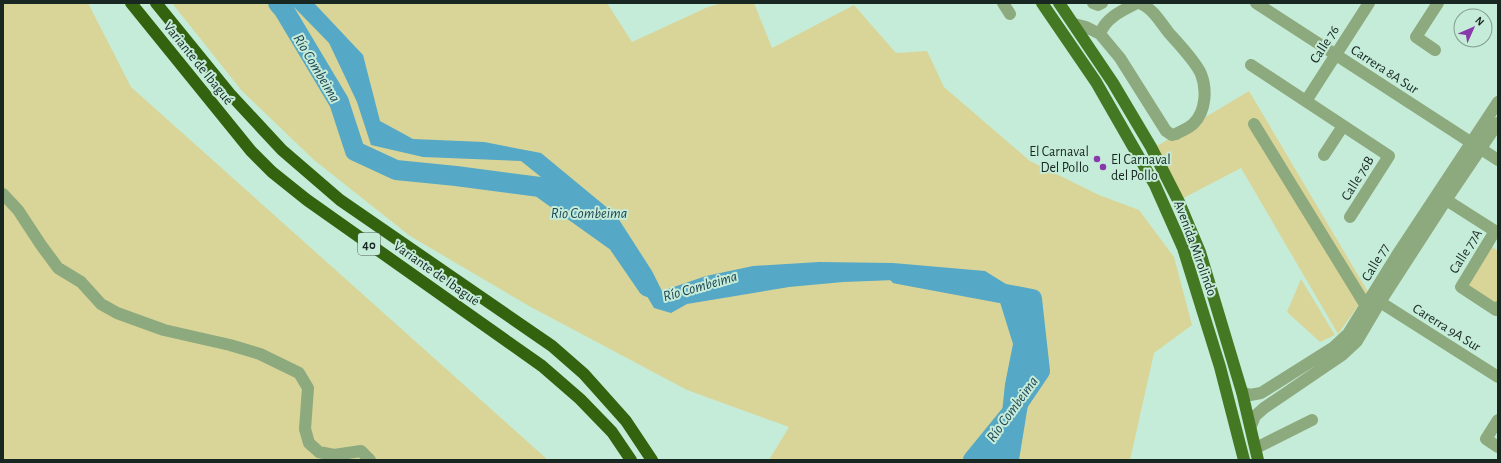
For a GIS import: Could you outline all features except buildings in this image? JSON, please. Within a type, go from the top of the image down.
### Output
[{"type":"highway","name":"Variante de Ibagué","points":[[131,3],[242,140],[272,172],[307,200],[542,366],[580,399],[612,432],[631,460]]},
{"type":"highway","name":"Variante de Ibagué","points":[[156,3],[230,94],[282,150],[340,200],[552,346],[584,374],[626,421],[652,460]]},
{"type":"main road","name":"Avenida Mirolindo","points":[[1042,3],[1096,82],[1155,185],[1182,248],[1220,366],[1244,460]]},
{"type":"main road","name":"Avenida Mirolindo","points":[[1059,3],[1113,83],[1151,147],[1169,181],[1200,252],[1242,392],[1257,454]]},
{"type":"street","points":[[1003,3],[1010,14]]},
{"type":"street","points":[[1093,3],[1098,5],[1102,3]]},
{"type":"street","points":[[1074,24],[1086,27],[1100,34],[1120,58],[1166,131],[1172,135],[1194,124],[1202,109],[1205,97],[1201,74],[1185,51],[1150,10],[1143,4],[1138,3],[1128,7],[1106,22],[1100,34]]},
{"type":"street","name":"Carrera 8A Sur","points":[[1256,3],[1498,160]]},
{"type":"street","name":"Calle 76","points":[[1306,101],[1368,3]]},
{"type":"street","points":[[1435,50],[1416,37],[1438,3]]},
{"type":"street","points":[[1251,65],[1343,126],[1324,155]]},
{"type":"street","name":"Calle 77","points":[[1250,426],[1255,416],[1264,408],[1357,342],[1374,307],[1475,145],[1498,102]]},
{"type":"street","name":"Calle 77","points":[[1475,145],[1498,123]]},
{"type":"street","points":[[1254,124],[1374,307]]},
{"type":"street","name":"Calle 76B","points":[[1343,126],[1389,156],[1350,217]]},
{"type":"street","points":[[3,194],[18,210],[58,268],[81,282],[101,304],[117,313],[164,330],[230,345],[260,354],[299,373],[308,388],[305,429],[309,443],[319,452],[334,455],[361,451],[370,460]]},
{"type":"street","points":[[1442,197],[1497,232]]},
{"type":"street","name":"Calle 77A","points":[[1497,232],[1461,287],[1497,308]]},
{"type":"street","name":"Calle 77","points":[[1242,392],[1250,395],[1261,393],[1334,348],[1374,307]]},
{"type":"street","name":"Carerra 9A Sur","points":[[1374,307],[1498,377]]},
{"type":"street","points":[[1257,454],[1312,420]]},
{"type":"street","points":[[1498,420],[1486,439],[1498,447]]},
{"type":"shaded area","points":[[3,3],[88,3],[131,87],[548,460],[3,460]]},
{"type":"shaded area","points":[[172,3],[607,3],[632,42],[708,7],[723,3],[754,3],[772,48],[854,5],[896,53],[927,51],[944,87],[1030,161],[1099,195],[1139,210],[1174,257],[1192,325],[1154,353],[1130,460],[769,460],[789,427],[687,390],[529,306],[410,236],[314,160],[242,91]]},
{"type":"shaded area","points":[[1249,91],[1368,292],[1338,334],[1241,168],[1174,203],[1147,152]]},
{"type":"shaded area","points":[[1488,244],[1498,251],[1498,306],[1461,287]]},
{"type":"shaded area","points":[[1301,279],[1335,335],[1320,342],[1287,312]]},
{"type":"water","name":"Rio Combeima","points":[[290,3],[314,3],[363,55],[380,121],[413,139],[484,142],[541,153],[616,215],[652,271],[662,291],[706,276],[753,266],[819,262],[893,263],[985,271],[1022,294],[1046,345],[1028,405],[1019,460],[982,460],[999,442],[1005,384],[1013,344],[999,299],[948,278],[843,282],[789,287],[687,304],[671,313],[654,308],[641,286],[627,251],[577,225],[561,193],[521,161],[423,157],[371,145],[357,102],[329,43]]},
{"type":"waterway","name":"Río Combeima","points":[[278,3],[284,10],[339,102],[355,151],[396,170],[540,187],[617,242],[648,287]]},
{"type":"waterway","name":"Río Combeima","points":[[898,274],[1032,299],[1040,371],[1013,411],[973,460]]},
{"type":"place","name":"El Carnaval Del Pollo","points":[[1097,159]]},
{"type":"place","name":"El Carnaval del Pollo","points":[[1103,167]]}]
